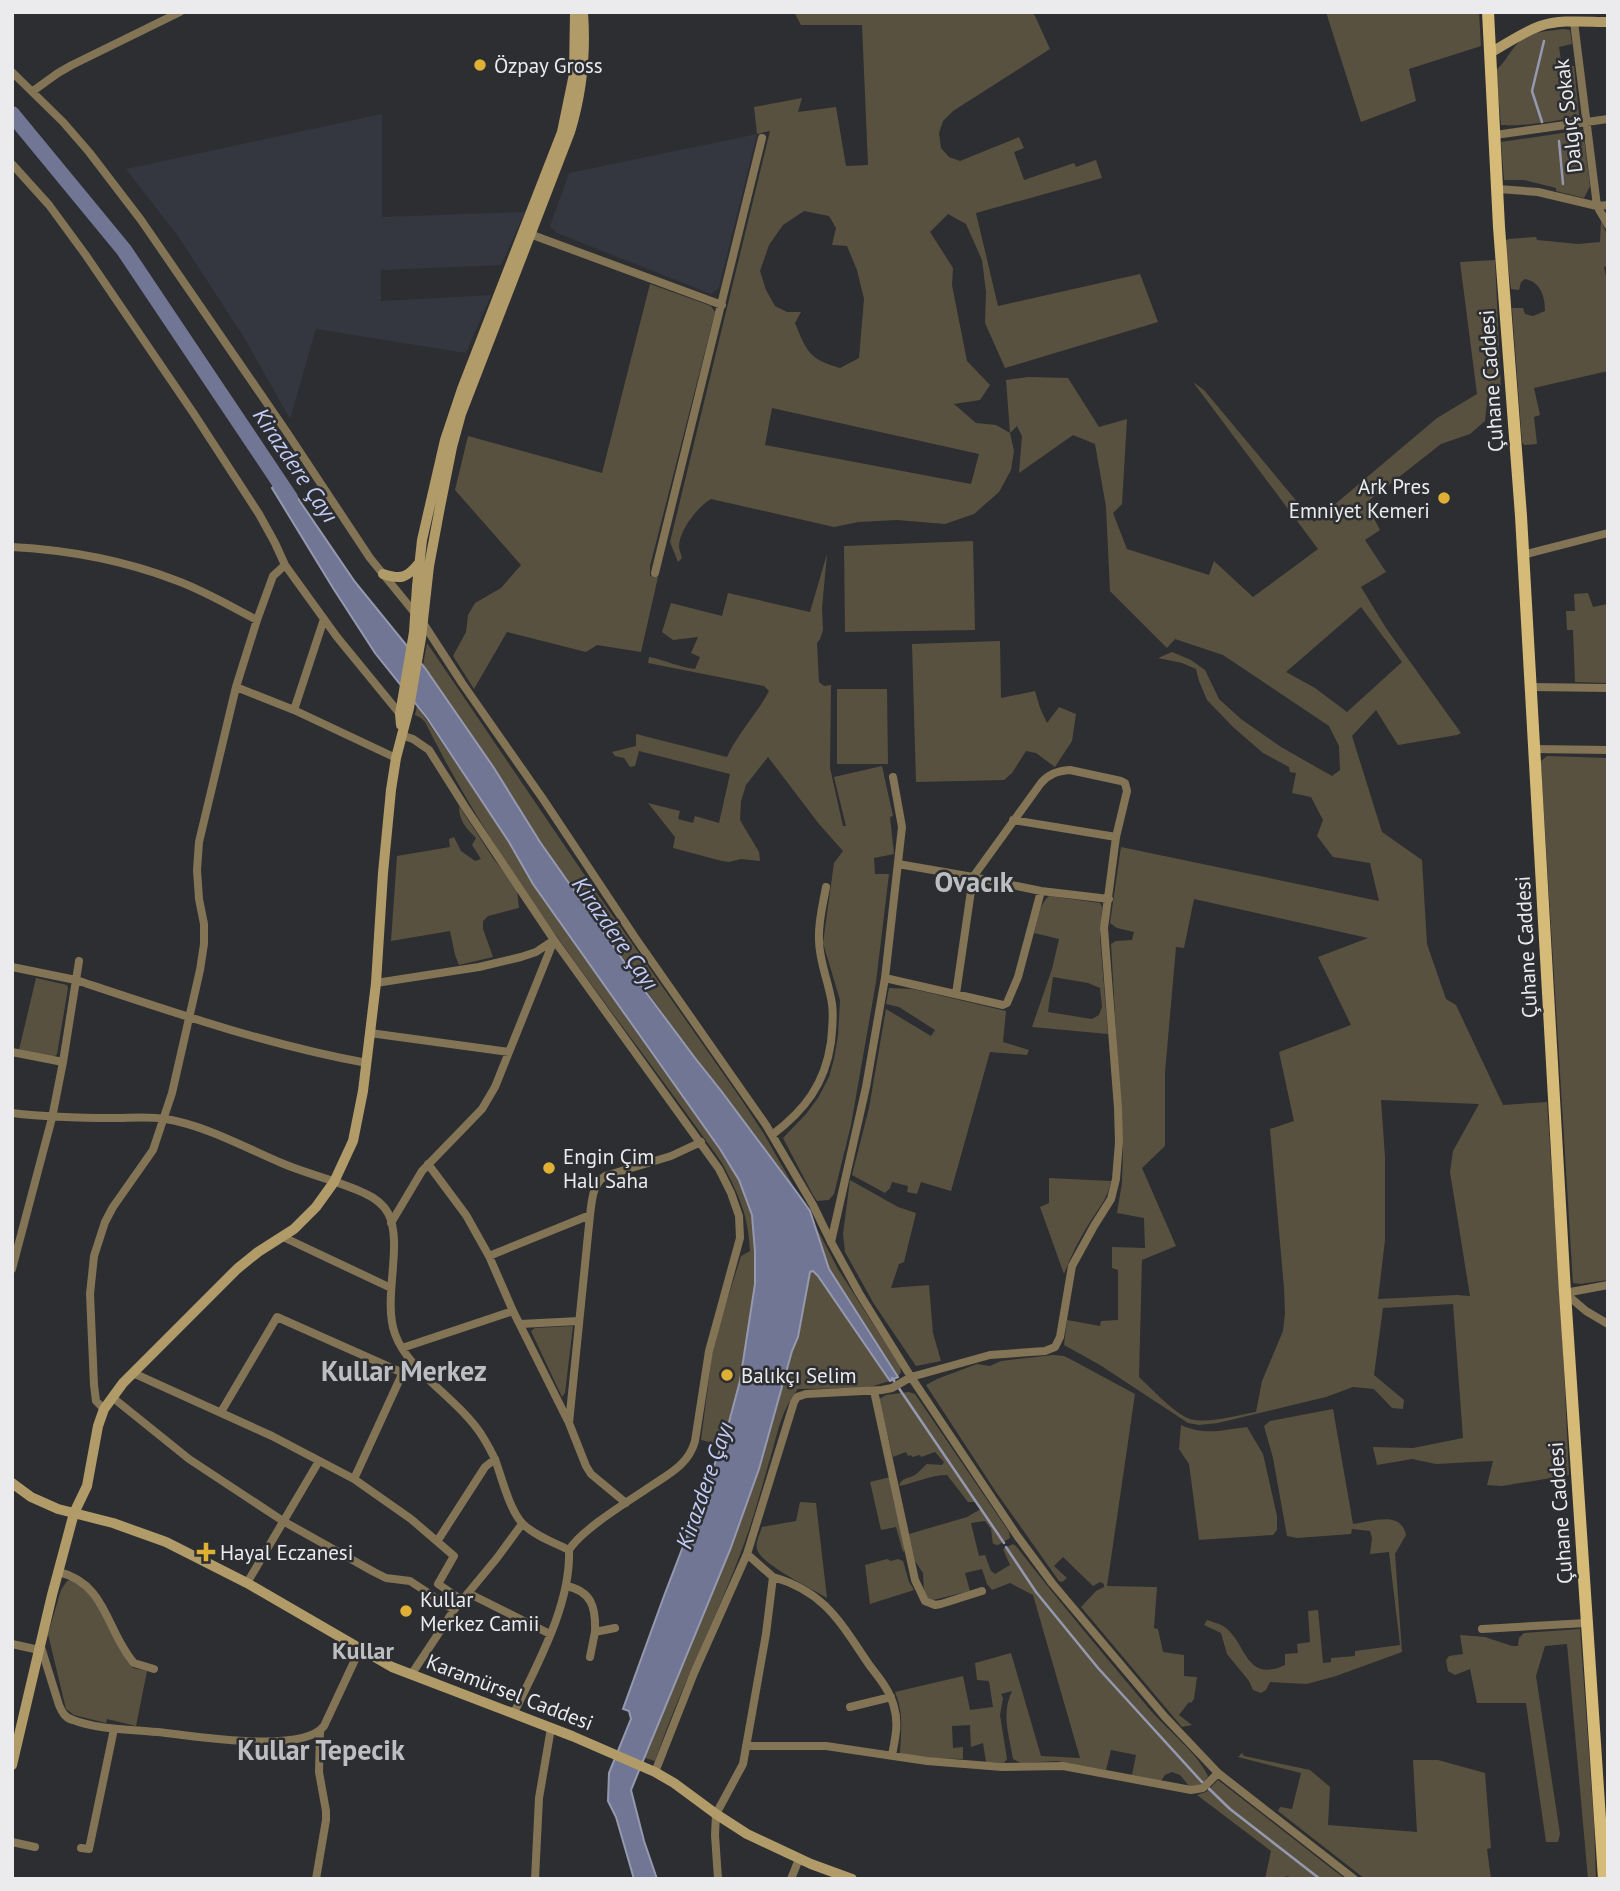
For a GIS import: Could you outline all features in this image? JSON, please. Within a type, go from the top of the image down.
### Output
[{"type":"main road","points":[[417,635],[423,623],[434,536],[458,423],[528,234],[567,115],[575,66],[575,12]]},
{"type":"main road","points":[[12,1765],[74,1513],[87,1486],[98,1426],[104,1409],[133,1373],[237,1269],[294,1229],[316,1207],[334,1182],[356,1130],[376,983],[387,816],[417,635],[415,613],[426,521],[450,424],[462,389],[563,155],[576,112],[584,55],[583,12]]},
{"type":"main road","name":"Çuhane Caddesi","points":[[1488,12],[1499,227],[1531,687],[1565,1293],[1586,1623],[1604,1838],[1604,1879]]},
{"type":"main road","points":[[1490,53],[1549,18],[1563,17],[1574,22],[1608,22]]},
{"type":"main road","points":[[383,574],[405,576],[419,563]]},
{"type":"main road","name":"Karamürsel Caddesi","points":[[12,1483],[44,1503],[166,1542],[247,1583],[360,1649],[411,1675],[603,1748],[655,1772],[747,1834],[799,1859],[852,1879]]},
{"type":"street","points":[[33,91],[65,69],[177,13]]},
{"type":"street","name":"Dalgıç Sokak","points":[[1574,22],[1597,206]]},
{"type":"street","points":[[12,72],[63,122],[141,220],[383,574],[423,623],[772,1135],[908,1379],[1052,1583],[1215,1777],[1353,1879]]},
{"type":"street","points":[[1495,135],[1608,119]]},
{"type":"street","points":[[655,573],[762,138]]},
{"type":"street","points":[[12,164],[56,215],[156,358],[259,514],[285,565],[324,620],[364,671],[404,707]]},
{"type":"street","points":[[1498,188],[1538,192],[1597,206],[1608,205]]},
{"type":"street","points":[[1597,206],[1608,225]]},
{"type":"street","points":[[528,234],[722,305]]},
{"type":"street","points":[[1523,555],[1608,533]]},
{"type":"street","points":[[12,547],[65,552],[153,572],[202,592],[257,620]]},
{"type":"street","points":[[104,1409],[96,1401],[94,1390],[90,1294],[93,1263],[109,1214],[153,1150],[172,1093],[201,970],[205,933],[199,899],[199,842],[236,687],[273,576],[285,565]]},
{"type":"street","points":[[294,710],[324,620]]},
{"type":"street","points":[[236,687],[294,710],[396,758]]},
{"type":"street","points":[[1531,687],[1608,688]]},
{"type":"street","points":[[401,735],[413,739],[429,750],[554,940],[719,1169],[739,1216],[740,1237],[709,1351],[694,1448],[679,1467],[583,1534],[569,1550],[570,1566],[566,1586],[550,1634],[514,1713]]},
{"type":"street","points":[[1534,749],[1608,750]]},
{"type":"street","points":[[655,1772],[694,1673],[747,1553],[797,1397],[806,1394],[891,1388],[908,1379],[990,1356],[1051,1350],[1058,1344],[1072,1266],[1111,1199],[1116,1179],[1118,1108],[1104,928],[1116,837],[1127,791],[1125,783],[1070,770],[1057,772],[1046,778],[973,877],[956,994]]},
{"type":"street","points":[[831,1242],[863,1104],[885,978],[902,820],[893,777]]},
{"type":"street","points":[[1013,820],[1116,837]]},
{"type":"street","points":[[898,864],[1041,891],[1109,899]]},
{"type":"street","points":[[772,1135],[793,1117],[812,1095],[828,1060],[832,1004],[818,939],[826,887]]},
{"type":"street","points":[[885,978],[1003,1005],[1007,1003],[1018,976],[1041,891]]},
{"type":"street","points":[[376,983],[479,967],[521,957],[536,952],[554,940]]},
{"type":"street","points":[[391,1223],[422,1171],[482,1109],[495,1087],[554,940]]},
{"type":"street","points":[[12,1269],[52,1118],[79,961]]},
{"type":"street","points":[[12,967],[76,980],[190,1017],[316,1053],[367,1063]]},
{"type":"street","points":[[370,1033],[509,1052]]},
{"type":"street","points":[[12,1052],[63,1062]]},
{"type":"street","points":[[12,1113],[52,1118],[164,1118],[363,1192],[374,1199],[388,1214],[391,1223],[391,1317],[402,1348],[480,1432],[495,1459],[504,1489],[522,1524],[569,1550]]},
{"type":"street","points":[[569,1423],[590,1216],[597,1184],[601,1178],[612,1173],[671,1156],[701,1142]]},
{"type":"street","points":[[428,1164],[466,1215],[489,1256],[513,1311],[569,1423],[586,1466],[591,1474],[625,1503]]},
{"type":"street","points":[[489,1256],[590,1216]]},
{"type":"street","points":[[283,1237],[391,1288]]},
{"type":"street","points":[[1565,1293],[1608,1285]]},
{"type":"street","points":[[1565,1293],[1586,1311],[1608,1324]]},
{"type":"street","points":[[402,1348],[513,1311]]},
{"type":"street","points":[[220,1412],[277,1317],[402,1373]]},
{"type":"street","points":[[520,1324],[579,1321]]},
{"type":"street","points":[[354,1479],[410,1359]]},
{"type":"street","points":[[133,1373],[272,1436],[354,1479],[438,1541],[454,1556],[438,1584],[462,1601]]},
{"type":"street","points":[[874,1391],[915,1580],[925,1601],[934,1605],[982,1591]]},
{"type":"street","points":[[112,1397],[189,1459],[283,1521],[386,1578],[410,1581],[454,1610]]},
{"type":"street","points":[[438,1541],[485,1467],[495,1459]]},
{"type":"street","points":[[247,1583],[319,1461]]},
{"type":"street","points":[[411,1675],[454,1610],[522,1524]]},
{"type":"street","points":[[747,1553],[773,1577],[793,1583],[835,1614],[891,1697],[897,1722],[892,1755]]},
{"type":"street","points":[[59,1572],[77,1578],[94,1593],[134,1663],[154,1669]]},
{"type":"street","points":[[718,1879],[716,1814],[741,1770],[766,1634],[773,1577]]},
{"type":"street","points":[[566,1586],[581,1590],[590,1600],[596,1619],[590,1657]]},
{"type":"street","points":[[468,1593],[550,1634]]},
{"type":"street","points":[[1482,1629],[1586,1623]]},
{"type":"street","points":[[595,1632],[615,1628]]},
{"type":"street","points":[[12,1644],[40,1647],[59,1705],[66,1716],[78,1722],[114,1729],[235,1741],[296,1739],[320,1732]]},
{"type":"street","points":[[316,1879],[326,1820],[319,1772],[320,1732],[360,1649]]},
{"type":"street","points":[[849,1707],[891,1697]]},
{"type":"street","points":[[535,1879],[539,1798],[551,1728]]},
{"type":"street","points":[[81,1848],[89,1849],[114,1729]]},
{"type":"street","points":[[746,1746],[826,1746],[927,1761],[1002,1766],[1063,1766],[1183,1789],[1199,1790],[1215,1777]]},
{"type":"street","points":[[12,1842],[36,1847]]},
{"type":"street","points":[[791,1879],[799,1859]]},
{"type":"shaded area","points":[[794,12],[1031,12],[1050,49],[953,111],[943,121],[939,133],[941,148],[949,157],[960,161],[1019,137],[1024,148],[1014,152],[1024,180],[1074,163],[1076,167],[1096,160],[1102,178],[976,213],[998,306],[1140,274],[1158,322],[1005,368],[985,323],[986,292],[982,260],[966,224],[948,214],[930,232],[953,268],[952,285],[967,361],[990,385],[980,400],[954,404],[976,423],[996,425],[1010,433],[1014,451],[1011,470],[999,492],[974,514],[945,524],[897,520],[858,522],[834,527],[711,499],[686,526],[679,546],[682,558],[678,562],[670,542],[770,131],[757,134],[754,107],[802,98],[798,112],[836,107],[846,166],[868,165],[862,25],[801,25]],"holes":[[[804,211],[829,216],[836,228],[832,245],[847,246],[857,270],[864,299],[859,358],[840,368],[810,353],[795,323],[801,312],[787,312],[775,306],[766,290],[760,271],[769,245],[783,225]],[[772,408],[979,454],[971,484],[765,445]]]},
{"type":"shaded area","points":[[1326,12],[1479,12],[1481,46],[1409,69],[1416,101],[1361,122]]},
{"type":"shaded area","points":[[1570,30],[1572,44],[1559,47],[1562,67],[1574,66],[1579,115],[1540,123],[1501,125],[1496,70],[1523,38],[1540,32]]},
{"type":"shaded area","points":[[382,114],[382,217],[525,212],[501,265],[381,270],[381,301],[491,295],[466,353],[316,329],[290,419],[245,339],[180,239],[126,169]]},
{"type":"shaded area","points":[[1583,130],[1590,186],[1584,198],[1524,180],[1504,180],[1501,142]]},
{"type":"shaded area","points":[[757,134],[719,288],[711,294],[557,233],[550,226],[569,173]]},
{"type":"shaded area","points":[[1601,221],[1608,237],[1608,266],[1604,267],[1608,285],[1608,371],[1534,388],[1540,415],[1534,417],[1537,444],[1524,445],[1512,308],[1523,308],[1525,314],[1533,316],[1545,311],[1545,306],[1541,291],[1535,283],[1525,279],[1519,290],[1511,289],[1505,241],[1536,237],[1537,240],[1578,244],[1600,242]]},
{"type":"shaded area","points":[[1495,260],[1501,389],[1488,392],[1485,421],[1470,434],[1441,444],[1366,503],[1380,530],[1365,540],[1386,572],[1361,587],[1386,628],[1461,733],[1398,745],[1376,710],[1352,736],[1382,832],[1422,860],[1427,944],[1446,999],[1456,1005],[1503,1105],[1547,1102],[1569,1475],[1502,1486],[1487,1485],[1493,1461],[1436,1464],[1412,1459],[1377,1465],[1373,1447],[1413,1448],[1463,1438],[1453,1304],[1383,1308],[1374,1375],[1404,1400],[1403,1409],[1392,1408],[1374,1389],[1353,1387],[1326,1397],[1218,1423],[1188,1423],[1100,1365],[1064,1345],[1067,1320],[1100,1326],[1101,1321],[1118,1320],[1118,1270],[1112,1268],[1112,1247],[1145,1248],[1144,1218],[1117,1213],[1122,1183],[1123,1150],[1111,944],[1132,940],[1134,932],[1117,928],[1110,923],[1121,847],[1379,901],[1370,863],[1333,857],[1317,836],[1323,820],[1311,797],[1292,793],[1296,773],[1290,772],[1289,767],[1263,753],[1207,700],[1196,669],[1158,658],[1172,652],[1191,660],[1205,670],[1219,699],[1241,719],[1281,747],[1332,776],[1340,770],[1339,746],[1329,726],[1223,655],[1175,639],[1167,648],[1110,591],[1106,507],[1095,444],[1073,435],[1019,473],[1022,436],[1017,426],[1010,433],[1006,380],[1028,377],[1068,378],[1099,427],[1127,419],[1122,504],[1113,513],[1127,549],[1209,575],[1214,561],[1253,597],[1318,549],[1193,382],[1204,390],[1314,522],[1437,418],[1477,394],[1460,262]],"holes":[[[1361,607],[1402,662],[1347,712],[1315,688],[1286,672]],[[1194,899],[1368,938],[1318,957],[1351,1025],[1279,1052],[1294,1121],[1270,1129],[1284,1288],[1283,1331],[1262,1381],[1256,1412],[1205,1420],[1190,1419],[1178,1412],[1139,1377],[1142,1260],[1176,1246],[1142,1168],[1165,1146],[1165,1073],[1176,947],[1184,948]],[[1381,1100],[1479,1104],[1453,1151],[1450,1172],[1470,1296],[1378,1299],[1385,1240],[1385,1157]]]},
{"type":"shaded area","points":[[650,284],[711,306],[715,312],[650,566],[650,576],[658,577],[641,652],[597,645],[586,652],[507,632],[474,689],[453,656],[466,632],[468,615],[475,603],[501,588],[521,565],[455,490],[468,436],[602,473]]},
{"type":"shaded area","points":[[973,541],[975,630],[845,632],[844,546]]},
{"type":"shaded area","points":[[827,554],[822,608],[823,630],[817,643],[819,682],[824,686],[831,685],[830,768],[843,826],[846,826],[834,777],[882,766],[893,816],[890,817],[894,854],[874,858],[875,874],[889,874],[876,982],[851,1125],[834,1194],[829,1200],[817,1201],[783,1138],[818,1098],[829,1077],[834,1059],[840,1000],[823,943],[834,863],[843,851],[768,757],[746,785],[741,801],[740,820],[759,852],[760,861],[722,861],[673,848],[675,837],[648,803],[680,811],[678,819],[693,823],[695,816],[719,823],[730,774],[639,751],[635,766],[630,767],[624,758],[615,756],[612,752],[636,746],[636,734],[727,757],[769,691],[764,686],[648,663],[649,657],[695,669],[700,657],[691,653],[698,637],[673,640],[662,632],[671,603],[722,616],[728,593],[810,612]]},
{"type":"shaded area","points":[[1588,593],[1593,607],[1607,604],[1608,598],[1608,683],[1575,682],[1573,630],[1567,630],[1566,611],[1575,611],[1574,594]]},
{"type":"shaded area","points":[[1000,641],[1001,698],[1035,691],[1047,723],[1059,707],[1076,714],[1072,741],[1055,767],[1036,753],[1026,751],[1012,773],[1004,780],[916,782],[912,644]]},
{"type":"shaded area","points":[[427,643],[741,1099],[798,1194],[695,1058],[540,842],[494,768],[423,665]]},
{"type":"shaded area","points":[[837,689],[887,689],[888,764],[837,764]]},
{"type":"shaded area","points":[[417,706],[509,842],[533,884],[694,1111],[739,1180],[752,1215],[755,1284],[740,1381],[721,1445],[701,1440],[716,1336],[741,1256],[750,1251],[745,1215],[738,1195],[722,1163],[565,948],[490,838],[425,722],[415,715]]},
{"type":"shaded area","points":[[1547,756],[1608,758],[1608,1280],[1580,1284],[1573,1283],[1541,766],[1541,761]]},
{"type":"shaded area","points":[[459,806],[517,889],[519,908],[488,916],[483,921],[483,929],[493,957],[459,965],[450,931],[391,941],[397,856],[450,847],[449,839],[454,837],[461,851],[475,861],[481,859],[472,845],[476,838],[464,824]]},
{"type":"shaded area","points":[[1049,896],[1100,903],[1102,907],[1100,938],[1108,1034],[1032,1027],[1052,969],[1059,939],[1034,933]],"holes":[[[1053,977],[1088,983],[1100,988],[1102,1007],[1099,1015],[1092,1019],[1048,1012]]]},
{"type":"shaded area","points":[[36,978],[67,985],[68,988],[57,1054],[54,1057],[19,1050]]},
{"type":"shaded area","points":[[889,988],[913,989],[1006,1011],[1003,1042],[1029,1050],[1027,1055],[990,1052],[951,1191],[921,1182],[917,1194],[907,1192],[908,1186],[892,1182],[885,1193],[852,1175],[869,1108],[886,1009],[931,1036],[935,1030],[899,1007],[886,1004]]},
{"type":"shaded area","points":[[1049,1178],[1111,1181],[1105,1198],[1079,1240],[1064,1274],[1040,1207],[1049,1203]]},
{"type":"shaded area","points":[[850,1180],[898,1207],[916,1213],[904,1262],[899,1264],[891,1288],[929,1285],[933,1333],[941,1361],[916,1366],[874,1304],[845,1252],[843,1234]]},
{"type":"shaded area","points":[[815,1225],[838,1269],[900,1366],[898,1377],[829,1269]]},
{"type":"shaded area","points":[[812,1271],[890,1381],[866,1388],[798,1389],[788,1403],[752,1521],[733,1572],[655,1761],[645,1758],[748,1501],[798,1337],[808,1276]]},
{"type":"shaded area","points":[[573,1326],[565,1393],[562,1397],[531,1331],[535,1328]]},
{"type":"shaded area","points":[[1064,1356],[1135,1394],[1107,1586],[1157,1587],[1154,1628],[1158,1629],[1163,1652],[1184,1655],[1184,1676],[1197,1677],[1194,1699],[1179,1715],[1192,1725],[1182,1727],[1081,1607],[1096,1591],[1104,1587],[1104,1584],[1100,1582],[1093,1586],[1063,1557],[1054,1566],[1067,1578],[1059,1581],[996,1492],[926,1385],[977,1364],[990,1366],[1001,1361]]},
{"type":"shaded area","points":[[909,1392],[915,1394],[1009,1532],[1010,1538],[998,1545],[993,1544],[991,1529],[985,1521],[971,1523],[979,1556],[985,1555],[991,1571],[995,1574],[1010,1565],[1003,1549],[1013,1544],[1016,1546],[1152,1712],[1197,1759],[1208,1776],[1202,1783],[1189,1786],[1180,1775],[1172,1772],[1165,1775],[1161,1781],[1132,1775],[1136,1755],[1111,1750],[1106,1770],[1057,1761],[1021,1763],[1013,1759],[1007,1724],[1007,1708],[1012,1691],[1001,1694],[1003,1698],[1000,1715],[1007,1759],[1004,1763],[986,1762],[983,1743],[971,1747],[970,1725],[952,1726],[953,1748],[963,1747],[963,1759],[900,1754],[901,1715],[895,1692],[963,1676],[970,1710],[993,1707],[989,1681],[977,1680],[975,1663],[1011,1653],[1041,1756],[1080,1758],[1033,1595],[1010,1583],[992,1590],[982,1569],[965,1573],[970,1591],[933,1600],[928,1598],[924,1591],[923,1573],[915,1561],[909,1534],[967,1517],[981,1509],[976,1502],[968,1502],[947,1475],[899,1486],[927,1464],[942,1465],[944,1462],[935,1452],[912,1457],[906,1452],[893,1457],[879,1399],[886,1395]]},
{"type":"shaded area","points":[[1333,1409],[1353,1524],[1392,1520],[1403,1527],[1406,1535],[1395,1554],[1402,1652],[1307,1684],[1270,1682],[1261,1693],[1253,1690],[1227,1654],[1221,1633],[1204,1625],[1207,1620],[1221,1625],[1231,1633],[1248,1658],[1261,1669],[1285,1665],[1285,1654],[1298,1653],[1297,1644],[1310,1642],[1308,1611],[1318,1610],[1323,1663],[1331,1662],[1331,1658],[1355,1656],[1355,1651],[1400,1645],[1389,1552],[1370,1554],[1370,1531],[1352,1529],[1351,1534],[1297,1538],[1287,1536],[1273,1458],[1264,1426],[1270,1421]]},
{"type":"shaded area","points":[[1181,1425],[1206,1431],[1247,1427],[1263,1454],[1277,1516],[1277,1530],[1273,1535],[1199,1540],[1189,1464],[1179,1449]]},
{"type":"shaded area","points":[[890,1477],[905,1550],[903,1552],[896,1527],[881,1530],[870,1482]]},
{"type":"shaded area","points":[[800,1502],[816,1503],[827,1598],[767,1562],[757,1549],[762,1527],[796,1521]]},
{"type":"shaded area","points":[[887,1559],[903,1561],[914,1590],[870,1604],[865,1565]]},
{"type":"shaded area","points":[[74,1579],[98,1606],[133,1668],[147,1671],[136,1726],[107,1719],[106,1723],[74,1715],[66,1709],[48,1634],[61,1590],[67,1581]]},
{"type":"shaded area","points":[[1580,1629],[1596,1879],[1588,1879],[1567,1644],[1545,1646],[1536,1676],[1560,1834],[1558,1842],[1546,1842],[1526,1703],[1477,1703],[1470,1669],[1455,1675],[1448,1671],[1446,1660],[1449,1656],[1463,1654],[1460,1635],[1485,1637],[1518,1646],[1519,1638],[1524,1633]]},
{"type":"shaded area","points":[[1242,1753],[1244,1756],[1310,1770],[1330,1787],[1328,1825],[1417,1832],[1413,1760],[1438,1760],[1485,1773],[1491,1848],[1487,1849],[1491,1879],[1365,1879],[1278,1811],[1280,1807],[1292,1809],[1301,1773],[1238,1757]]},
{"type":"shaded area","points":[[1218,1780],[1346,1879],[1298,1879],[1286,1876],[1284,1879],[1265,1879],[1271,1851],[1197,1795],[1206,1792]]},
{"type":"water","points":[[284,478],[355,582],[425,668],[494,768],[540,842],[642,987],[810,1211],[829,1269],[898,1377],[890,1381],[818,1276],[813,1271],[810,1272],[798,1337],[759,1469],[730,1550],[631,1790],[657,1879],[634,1879],[616,1817],[608,1801],[609,1773],[631,1719],[629,1711],[623,1709],[725,1437],[740,1381],[755,1284],[752,1215],[739,1180],[720,1149],[533,884],[509,842],[427,718],[375,653],[333,588],[272,488]]},
{"type":"waterway","points":[[1542,122],[1532,91],[1544,41]]},
{"type":"waterway","name":"Kirazdere Çayı","points":[[12,114],[124,250],[290,498]]},
{"type":"waterway","points":[[1559,141],[1563,184]]},
{"type":"waterway","points":[[892,1378],[1004,1543]]},
{"type":"waterway","points":[[1006,1547],[1036,1592],[1098,1668],[1201,1781],[1230,1809],[1320,1879]]},
{"type":"place","name":"Özpay Gross","points":[[480,65]]},
{"type":"place","name":"Ark Pres Emniyet Kemeri","points":[[1444,498]]},
{"type":"place","name":"Engin Çim Halı Saha","points":[[549,1168]]},
{"type":"place","name":"Balıkçı Selim","points":[[727,1375]]},
{"type":"place","name":"Hayal Eczanesi","points":[[206,1552]]},
{"type":"place","name":"Kullar Merkez Camii","points":[[406,1611]]},
{"type":"district","name":"Ovacık","points":[[974,881]]},
{"type":"district","name":"Kullar Merkez","points":[[404,1370]]},
{"type":"district","name":"Kullar","points":[[363,1650]]},
{"type":"district","name":"Kullar Tepecik","points":[[321,1749]]}]
